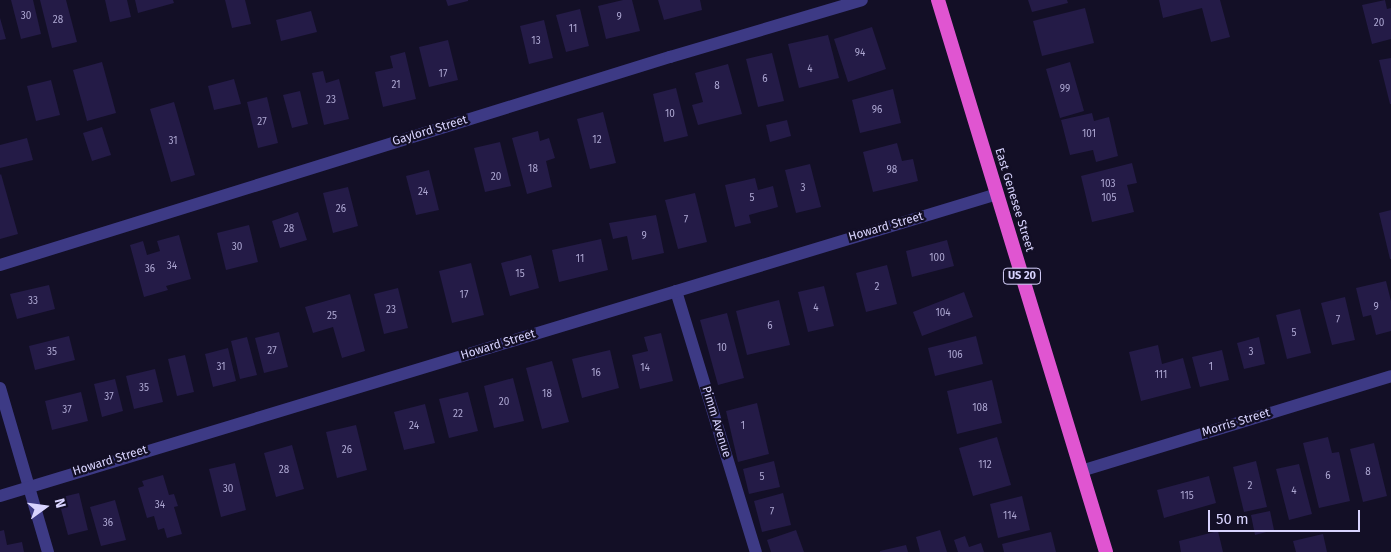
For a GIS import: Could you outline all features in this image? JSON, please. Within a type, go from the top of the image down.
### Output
[{"type":"highway","name":"East Genesee Street","points":[[938,0],[1106,552]]},
{"type":"street","name":"Gaylord Street","points":[[0,265],[670,57],[862,0]]},
{"type":"street","name":"Howard Street","points":[[0,496],[676,291],[877,228],[997,194]]},
{"type":"street","name":"Pimm Avenue","points":[[676,291],[756,552]]},
{"type":"street","name":"Morris Street","points":[[1081,471],[1391,376]]},
{"type":"street","points":[[0,388],[48,552]]},
{"type":"building","points":[[11,0],[33,0],[41,34],[21,39]]},
{"type":"building","points":[[40,0],[66,0],[77,42],[52,48]]},
{"type":"building","points":[[105,0],[127,0],[131,17],[110,22]]},
{"type":"building","points":[[135,0],[173,0],[174,3],[138,13]]},
{"type":"building","points":[[225,0],[245,0],[251,24],[232,28]]},
{"type":"building","points":[[446,0],[468,0],[468,1],[448,6]]},
{"type":"building","points":[[623,0],[632,0],[640,31],[606,39],[598,6]]},
{"type":"building","points":[[658,0],[700,0],[702,10],[664,20]]},
{"type":"building","points":[[1028,0],[1067,0],[1068,3],[1032,12]]},
{"type":"building","points":[[1159,0],[1220,0],[1230,37],[1211,42],[1202,8],[1163,18]]},
{"type":"building","points":[[1385,0],[1387,9],[1391,8],[1391,39],[1372,44],[1362,5]]},
{"type":"building","points":[[1085,8],[1094,43],[1042,56],[1033,21]]},
{"type":"building","points":[[580,9],[589,46],[566,52],[556,15]]},
{"type":"building","points":[[311,11],[317,32],[281,41],[276,20]]},
{"type":"building","points":[[0,18],[6,39],[0,40]]},
{"type":"building","points":[[544,20],[553,58],[529,64],[520,26]]},
{"type":"building","points":[[872,27],[886,69],[848,82],[834,39]]},
{"type":"building","points":[[828,35],[839,78],[799,88],[788,44]]},
{"type":"building","points":[[448,40],[458,80],[429,87],[419,47]]},
{"type":"building","points":[[405,52],[416,99],[383,107],[375,72],[393,68],[390,56]]},
{"type":"building","points":[[772,53],[784,101],[758,107],[746,59]]},
{"type":"building","points":[[1391,58],[1391,104],[1390,104],[1379,60]]},
{"type":"building","points":[[102,62],[116,113],[87,121],[73,70]]},
{"type":"building","points":[[1070,62],[1084,111],[1060,118],[1046,69]]},
{"type":"building","points":[[728,64],[742,114],[698,125],[692,105],[703,102],[695,73]]},
{"type":"building","points":[[323,71],[326,83],[339,79],[349,119],[324,125],[312,73]]},
{"type":"building","points":[[234,79],[241,104],[214,110],[208,86]]},
{"type":"building","points":[[51,80],[60,115],[36,121],[27,86]]},
{"type":"building","points":[[676,88],[688,136],[664,142],[653,94]]},
{"type":"building","points":[[893,89],[901,123],[860,133],[852,100]]},
{"type":"building","points":[[300,91],[308,124],[292,128],[283,95]]},
{"type":"building","points":[[267,97],[278,143],[258,148],[247,102]]},
{"type":"building","points":[[174,102],[195,175],[171,182],[150,109]]},
{"type":"building","points":[[603,112],[616,163],[590,169],[577,119]]},
{"type":"building","points":[[1092,113],[1094,121],[1109,117],[1118,156],[1096,162],[1093,150],[1070,155],[1061,120]]},
{"type":"building","points":[[787,120],[791,136],[770,142],[766,125]]},
{"type":"building","points":[[102,127],[111,155],[92,161],[83,133]]},
{"type":"building","points":[[538,131],[540,141],[549,138],[555,158],[546,161],[552,187],[527,194],[512,138]]},
{"type":"building","points":[[27,138],[33,160],[0,168],[0,145]]},
{"type":"building","points":[[500,142],[511,186],[485,192],[474,148]]},
{"type":"building","points":[[897,143],[902,161],[913,159],[918,181],[873,192],[863,152]]},
{"type":"building","points":[[1132,163],[1137,183],[1127,185],[1134,212],[1092,222],[1081,176]]},
{"type":"building","points":[[810,164],[821,207],[796,213],[785,170]]},
{"type":"building","points":[[429,170],[439,210],[416,215],[406,176]]},
{"type":"building","points":[[0,175],[18,234],[0,239]]},
{"type":"building","points":[[755,178],[758,190],[773,186],[778,207],[749,215],[751,223],[735,227],[725,185]]},
{"type":"building","points":[[348,187],[358,226],[333,233],[323,193]]},
{"type":"building","points":[[695,193],[707,242],[678,249],[665,200]]},
{"type":"building","points":[[1391,210],[1391,259],[1390,259],[1379,213]]},
{"type":"building","points":[[298,212],[307,240],[280,248],[272,221]]},
{"type":"building","points":[[656,215],[664,253],[632,260],[627,236],[613,239],[609,223]]},
{"type":"building","points":[[249,225],[258,262],[226,270],[217,233]]},
{"type":"building","points":[[179,235],[191,279],[166,286],[168,290],[144,297],[130,245],[143,241],[147,255],[160,251],[157,241]]},
{"type":"building","points":[[601,239],[608,270],[559,282],[552,250]]},
{"type":"building","points":[[947,240],[954,266],[912,277],[906,251]]},
{"type":"building","points":[[531,255],[539,288],[510,296],[501,263]]},
{"type":"building","points":[[471,263],[484,315],[452,323],[439,271]]},
{"type":"building","points":[[887,265],[897,304],[866,312],[856,273]]},
{"type":"building","points":[[1386,281],[1391,301],[1391,331],[1376,335],[1371,315],[1363,317],[1356,288]]},
{"type":"building","points":[[49,285],[55,309],[17,319],[10,294]]},
{"type":"building","points":[[824,286],[834,326],[808,332],[798,292]]},
{"type":"building","points":[[398,288],[408,328],[384,334],[374,294]]},
{"type":"building","points":[[964,292],[973,317],[922,336],[913,312]]},
{"type":"building","points":[[350,294],[365,351],[342,358],[333,327],[313,333],[305,307]]},
{"type":"building","points":[[1345,297],[1355,340],[1332,345],[1321,303]]},
{"type":"building","points":[[779,300],[790,345],[747,355],[736,311]]},
{"type":"building","points":[[1300,309],[1311,353],[1287,359],[1276,315]]},
{"type":"building","points":[[727,313],[744,378],[718,385],[700,320]]},
{"type":"building","points":[[279,332],[288,367],[264,373],[255,338]]},
{"type":"building","points":[[661,333],[673,381],[640,389],[632,355],[648,351],[644,337]]},
{"type":"building","points":[[69,336],[75,360],[35,370],[29,346]]},
{"type":"building","points":[[976,336],[983,364],[935,376],[928,348]]},
{"type":"building","points":[[247,337],[257,375],[240,379],[231,341]]},
{"type":"building","points":[[1259,337],[1265,364],[1244,369],[1237,343]]},
{"type":"building","points":[[1158,345],[1162,364],[1183,358],[1191,388],[1141,401],[1129,352]]},
{"type":"building","points":[[228,348],[236,381],[213,387],[205,354]]},
{"type":"building","points":[[610,350],[619,388],[582,398],[572,359]]},
{"type":"building","points":[[1222,350],[1229,380],[1200,387],[1192,357]]},
{"type":"building","points":[[185,355],[194,392],[177,396],[168,359]]},
{"type":"building","points":[[552,361],[569,422],[542,429],[526,368]]},
{"type":"building","points":[[155,369],[163,402],[134,409],[126,376]]},
{"type":"building","points":[[513,378],[524,421],[494,428],[484,386]]},
{"type":"building","points":[[115,379],[123,411],[102,417],[94,384]]},
{"type":"building","points":[[992,380],[1002,423],[957,434],[947,391]]},
{"type":"building","points":[[81,392],[88,421],[52,430],[45,401]]},
{"type":"building","points":[[468,392],[478,431],[449,438],[439,399]]},
{"type":"building","points":[[757,403],[769,454],[738,462],[726,411]]},
{"type":"building","points":[[425,404],[435,443],[404,450],[394,412]]},
{"type":"building","points":[[356,425],[367,470],[337,478],[326,432]]},
{"type":"building","points":[[997,437],[1011,485],[973,496],[959,448]]},
{"type":"building","points":[[1328,437],[1332,453],[1339,452],[1350,501],[1319,508],[1303,443]]},
{"type":"building","points":[[1374,443],[1387,496],[1363,502],[1350,449]]},
{"type":"building","points":[[292,445],[304,489],[276,497],[264,453]]},
{"type":"building","points":[[774,461],[780,487],[749,494],[743,469]]},
{"type":"building","points":[[1256,461],[1267,507],[1244,512],[1233,467]]},
{"type":"building","points":[[235,463],[246,510],[221,517],[209,469]]},
{"type":"building","points":[[1299,464],[1312,514],[1289,520],[1276,469]]},
{"type":"building","points":[[163,475],[169,495],[174,494],[178,506],[174,507],[182,534],[167,538],[164,528],[158,530],[154,516],[147,518],[138,488],[144,486],[142,481]]},
{"type":"building","points":[[1209,476],[1216,503],[1164,518],[1157,490]]},
{"type":"building","points":[[79,493],[88,530],[68,535],[58,498]]},
{"type":"building","points":[[783,493],[791,525],[762,532],[754,501]]},
{"type":"building","points":[[1022,496],[1030,530],[998,538],[990,504]]},
{"type":"building","points":[[115,500],[126,540],[101,546],[90,507]]},
{"type":"building","points":[[1270,511],[1274,530],[1255,535],[1251,515]]},
{"type":"building","points":[[4,530],[7,545],[22,542],[24,552],[0,552],[0,531]]},
{"type":"building","points":[[796,530],[804,552],[771,552],[767,540]]},
{"type":"building","points":[[940,530],[947,552],[920,552],[916,537]]},
{"type":"building","points":[[1218,531],[1223,552],[1181,552],[1179,541]]},
{"type":"building","points":[[1051,532],[1056,552],[1004,552],[1002,544]]},
{"type":"building","points":[[1323,534],[1327,552],[1296,552],[1293,541]]},
{"type":"building","points":[[965,536],[969,547],[981,543],[984,552],[958,552],[954,540]]},
{"type":"building","points":[[906,545],[908,552],[880,552],[880,551]]}]
